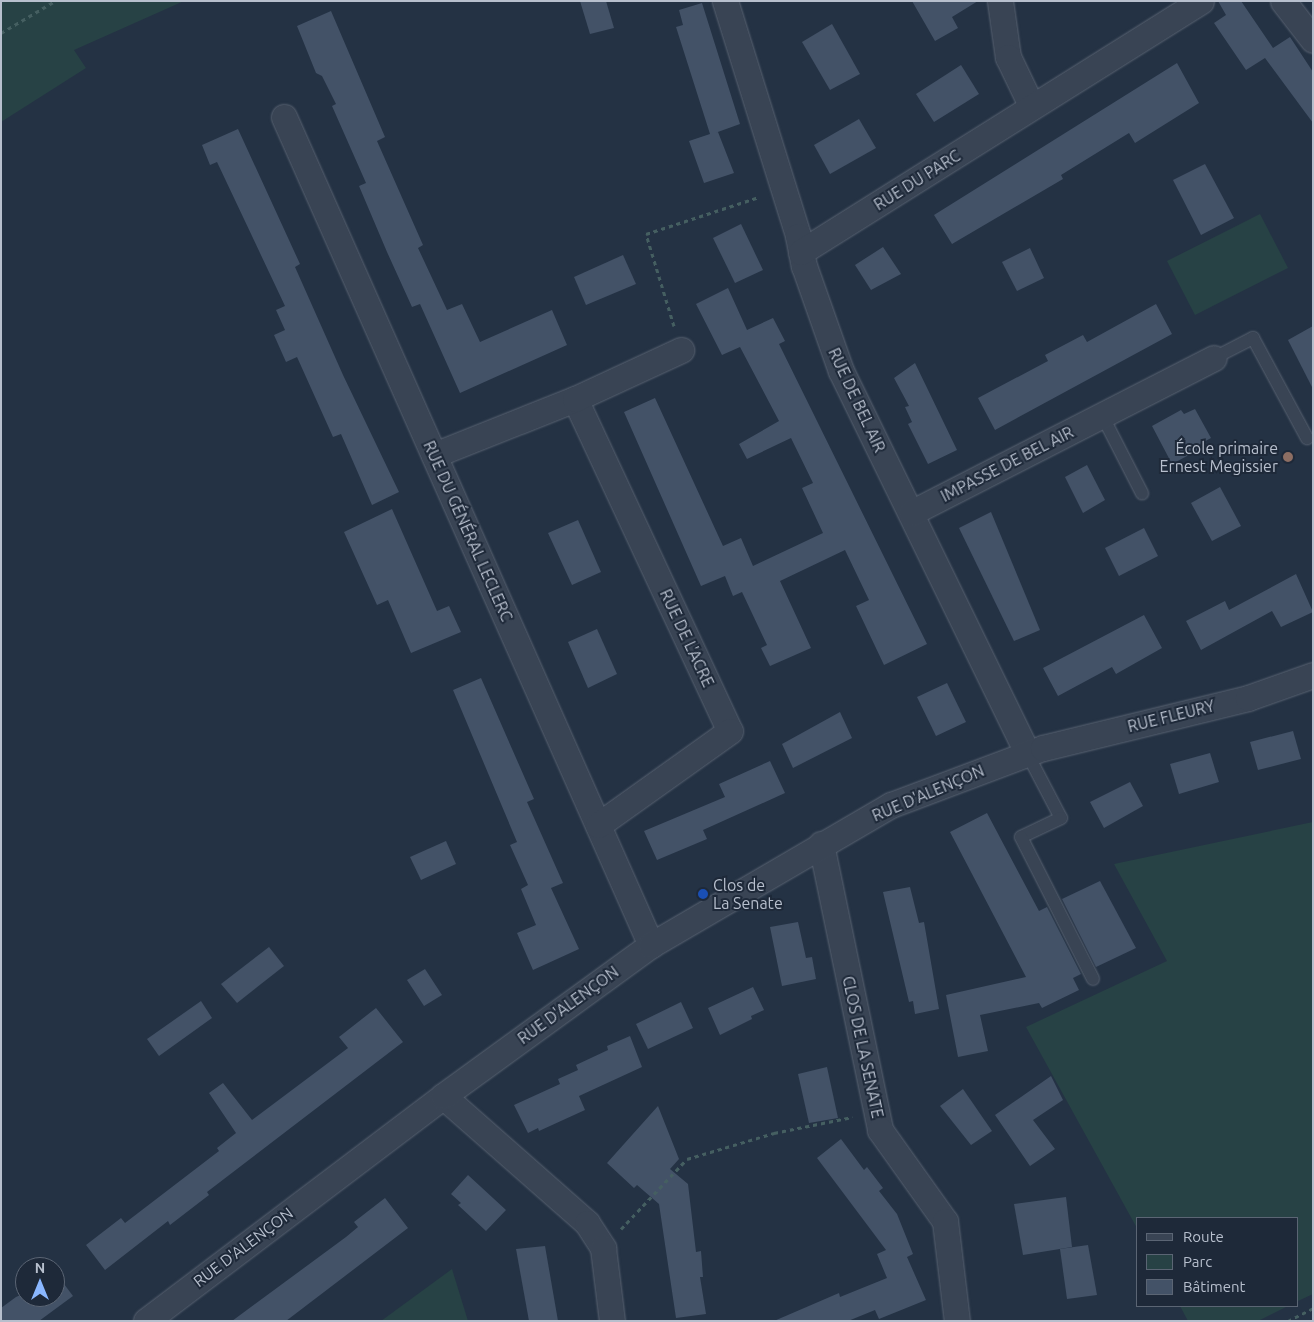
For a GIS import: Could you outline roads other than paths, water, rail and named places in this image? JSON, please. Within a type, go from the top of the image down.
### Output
[{"type":"street","name":"RUE DE BEL AIR","points":[[726,1],[784,188],[801,252],[841,371],[1027,752]]},
{"type":"street","points":[[1000,1],[1008,57],[1032,107]]},
{"type":"street","name":"RUE DU PARC","points":[[801,252],[1201,1]]},
{"type":"street","points":[[1283,1],[1313,40]]},
{"type":"street","name":"RUE DU GÉNÉRAL LECLERC","points":[[284,117],[651,945]]},
{"type":"street","points":[[434,455],[575,399],[681,350]]},
{"type":"street","name":"IMPASSE DE BEL AIR","points":[[911,513],[1214,358]]},
{"type":"street","name":"RUE DE L'ACRE","points":[[575,399],[730,731],[598,825]]},
{"type":"street","name":"RUE FLEURY","points":[[1027,752],[1248,698],[1313,675]]},
{"type":"street","name":"RUE D'ALENÇON","points":[[146,1321],[443,1096],[651,945],[821,844],[891,805],[1027,752]]},
{"type":"street","name":"CLOS DE LA SENATE","points":[[821,844],[880,1130],[945,1221],[957,1321]]},
{"type":"street","points":[[443,1096],[587,1223],[603,1248],[612,1321]]},
{"type":"lane","points":[[1214,358],[1253,338],[1307,438]]},
{"type":"lane","points":[[1102,415],[1142,493]]},
{"type":"lane","points":[[1027,752],[1061,818],[1020,837],[1093,979]]},
{"type":"place","name":"École primaire Ernest Megissier","points":[[1288,457]]},
{"type":"place","name":"Clos de La Senate","points":[[703,894]]}]
